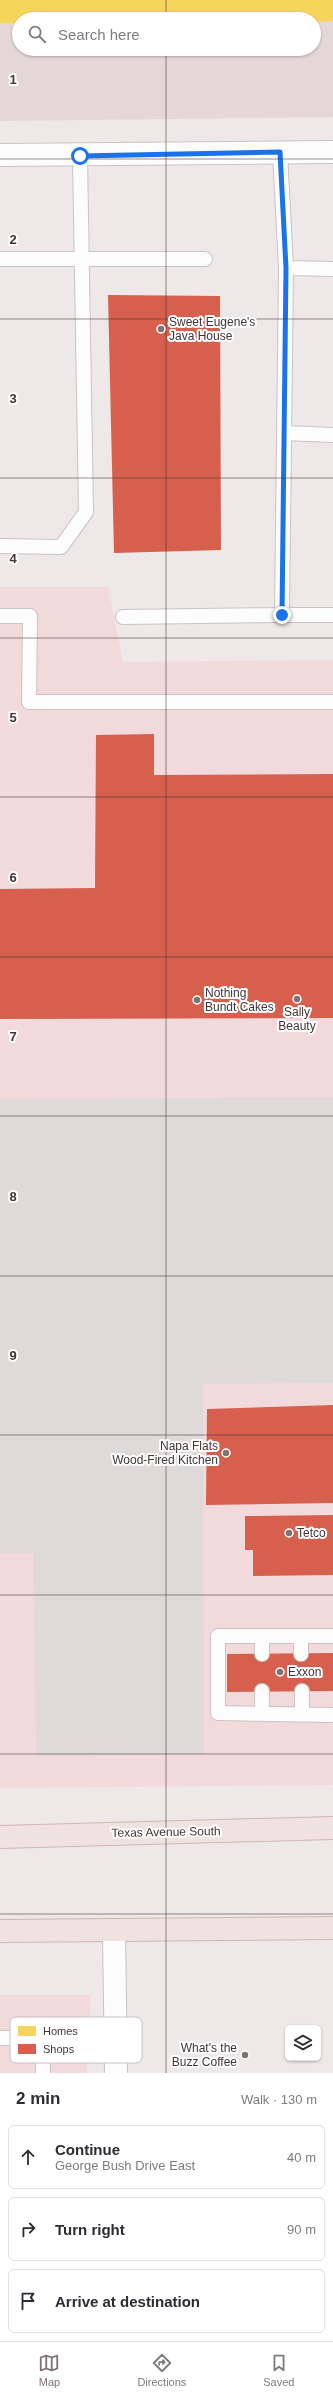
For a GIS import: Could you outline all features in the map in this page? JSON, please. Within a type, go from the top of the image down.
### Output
[{"type":"main road","name":"Texas Avenue South","points":[[0,1837],[333,1828]]},
{"type":"main road","points":[[0,1931],[333,1928]]},
{"type":"street","points":[[0,155],[80,156],[333,152]]},
{"type":"street","points":[[114,1930],[114,2017]]},
{"type":"street","points":[[116,2063],[116,2073]]},
{"type":"lane","points":[[280,152],[286,268],[282,615]]},
{"type":"lane","points":[[0,546],[61,547],[86,512],[80,156]]},
{"type":"lane","points":[[0,259],[205,259]]},
{"type":"lane","points":[[286,268],[333,269]]},
{"type":"lane","points":[[285,433],[333,435]]},
{"type":"lane","points":[[123,617],[333,615]]},
{"type":"lane","points":[[0,616],[30,616],[29,702],[333,702]]},
{"type":"lane","points":[[333,1636],[218,1636],[218,1713],[333,1715]]},
{"type":"lane","points":[[262,1636],[262,1654]]},
{"type":"lane","points":[[301,1636],[301,1654]]},
{"type":"lane","points":[[262,1691],[262,1713]]},
{"type":"lane","points":[[302,1691],[302,1714]]},
{"type":"shaded area","points":[[0,0],[333,0],[333,117],[0,121]]},
{"type":"shaded area","points":[[0,587],[108,587],[123,662],[333,660],[333,1785],[0,1788]]},
{"type":"shaded area","points":[[333,1097],[333,1383],[203,1384],[204,1754],[36,1756],[33,1553],[0,1553],[0,1099]]},
{"type":"shaded area","points":[[0,1995],[91,1995],[90,2017],[10,2017],[10,2063],[88,2063],[87,2073],[0,2073]]},
{"type":"building: Homes","points":[[0,0],[333,0],[333,21],[321,22],[321,12],[12,12],[12,23],[0,23]]},
{"type":"building: Shops","points":[[108,295],[220,296],[221,550],[114,553]]},
{"type":"building: Shops","points":[[154,734],[154,775],[333,774],[333,1018],[0,1019],[0,889],[95,888],[96,735]]},
{"type":"building: Shops","points":[[333,1405],[333,1503],[206,1505],[207,1409]]},
{"type":"building: Shops","name":"Tetco","points":[[333,1515],[333,1575],[253,1576],[253,1550],[245,1550],[245,1516]]},
{"type":"building: Shops","name":"Exxon","points":[[333,1653],[333,1691],[227,1692],[227,1654]]},
{"type":"place","name":"Sweet Eugene's Java House","points":[[161,329]]},
{"type":"place","name":"Sally Beauty","points":[[297,999]]},
{"type":"place","name":"Nothing Bundt Cakes","points":[[197,1000]]},
{"type":"place","name":"Napa Flats Wood-Fired Kitchen","points":[[226,1453]]},
{"type":"place","name":"Tetco","points":[[289,1533]]},
{"type":"place","name":"Exxon","points":[[280,1672]]},
{"type":"place","name":"What's the Buzz Coffee","points":[[245,2055]]},
{"type":"route","points":[[80,156],[280,152],[286,268],[282,615]]}]
